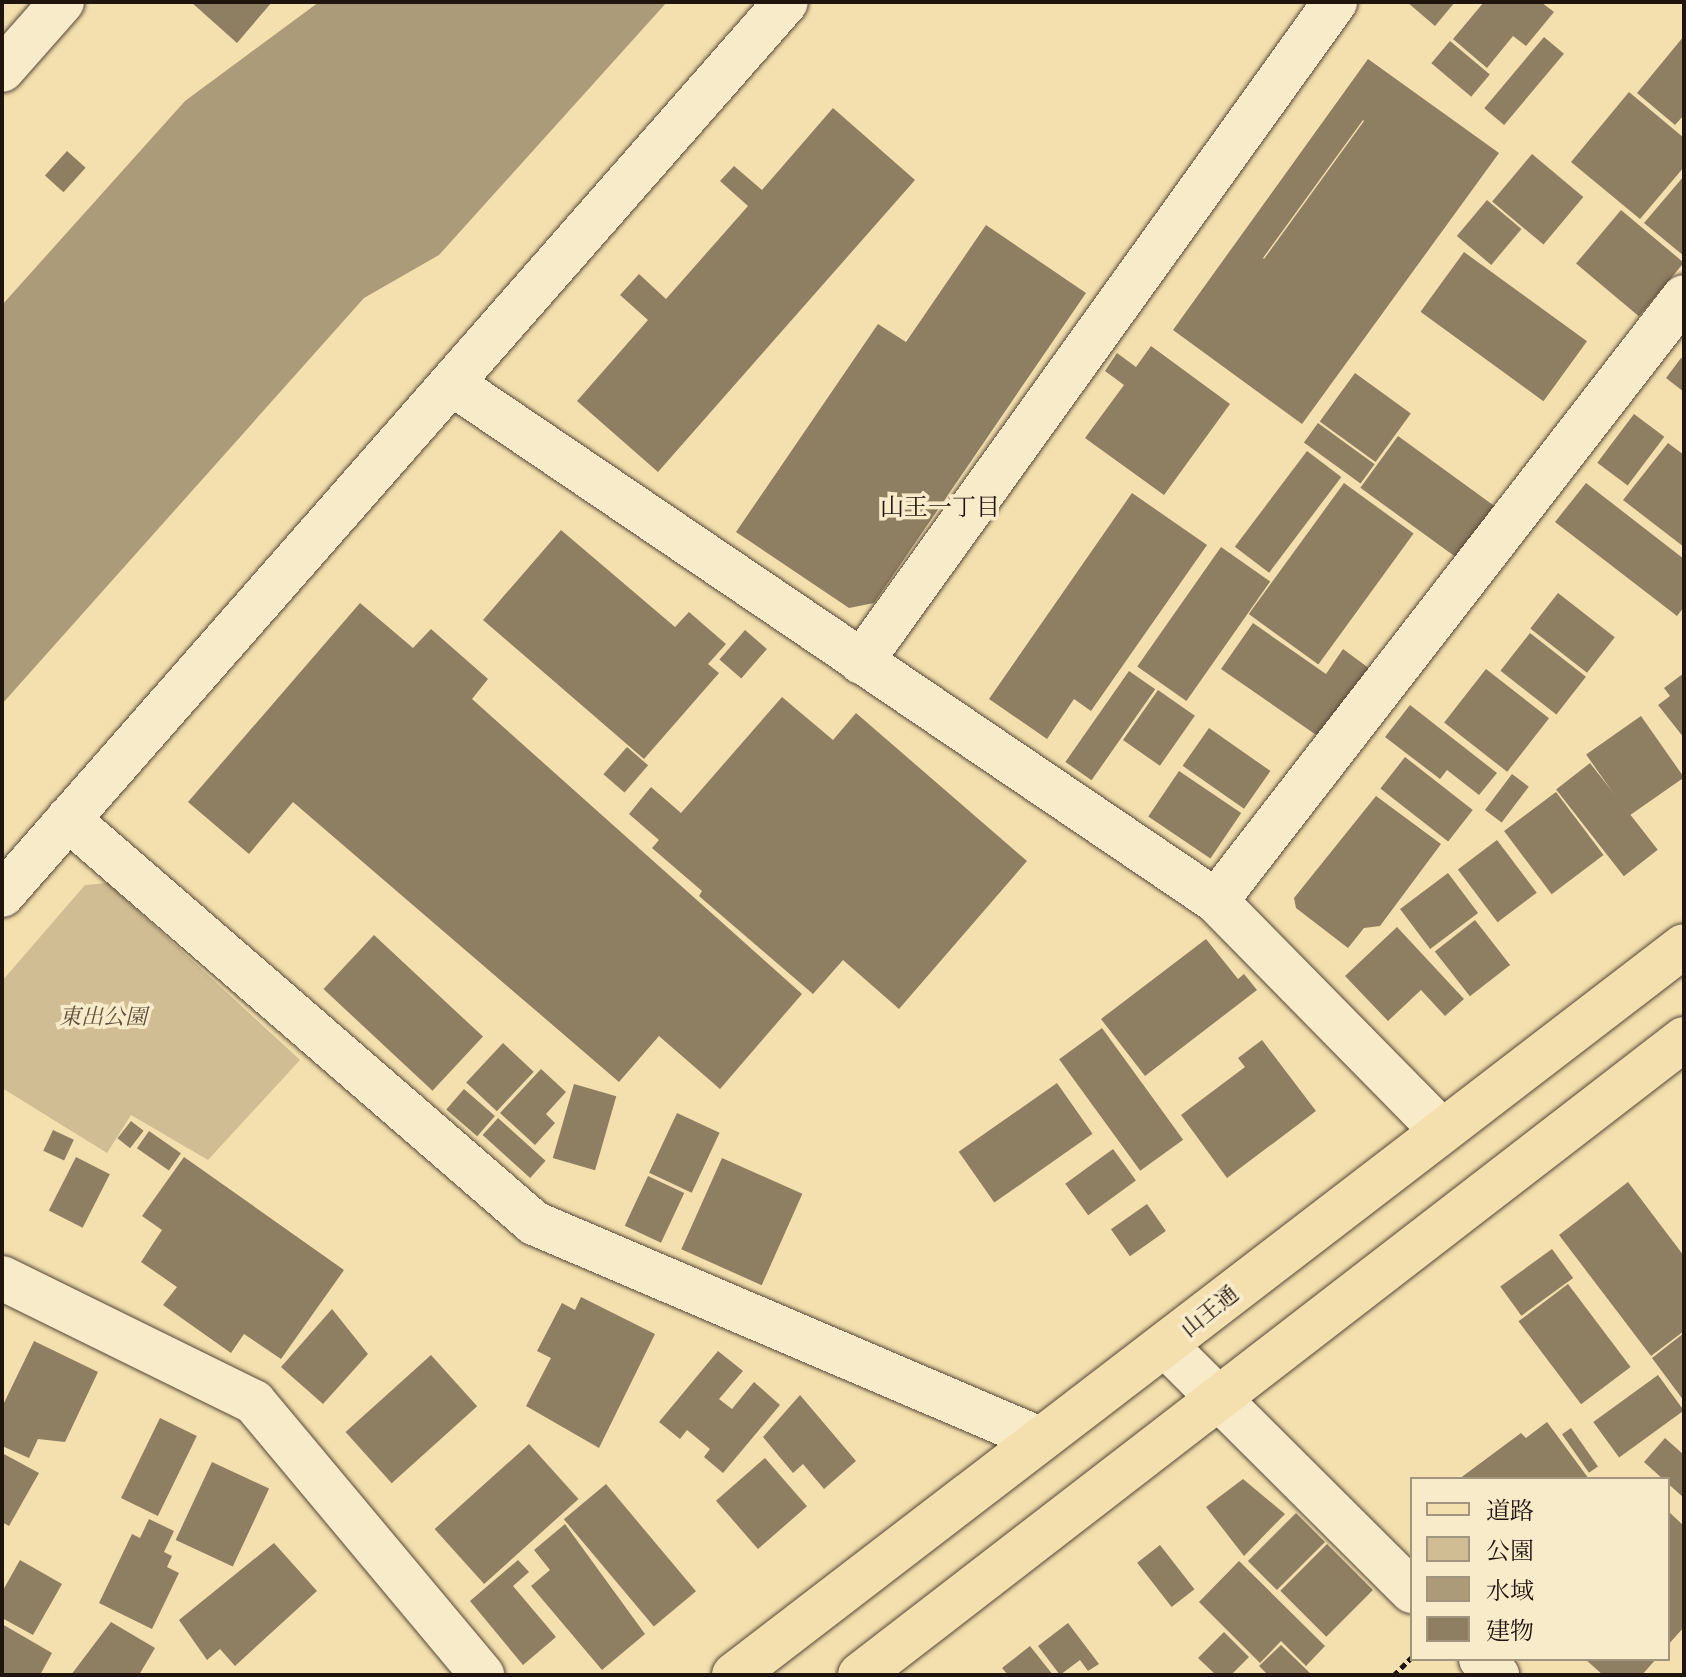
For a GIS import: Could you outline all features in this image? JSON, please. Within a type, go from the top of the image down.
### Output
[{"type":"main road","name":"山王通","points":[[734,1675],[1040,1439],[1167,1347],[1440,1129],[1684,946]]},
{"type":"main road","points":[[860,1675],[1220,1403],[1684,1039]]},
{"type":"street","points":[[4,66],[62,2]]},
{"type":"street","points":[[2,895],[454,385],[786,2]]},
{"type":"street","points":[[861,662],[1335,2]]},
{"type":"street","points":[[1216,901],[1684,297]]},
{"type":"street","points":[[454,385],[1216,901],[1440,1129]]},
{"type":"street","points":[[68,819],[534,1223],[1040,1439]]},
{"type":"street","points":[[2,1278],[254,1402],[482,1675]]},
{"type":"street","points":[[1167,1347],[1410,1589]]},
{"type":"path","points":[[1394,1675],[1410,1659]]},
{"type":"green space","name":"東出公園","points":[[108,883],[300,1060],[208,1160],[131,1115],[107,1153],[2,1088],[2,981],[85,885]]},
{"type":"water","points":[[319,2],[667,2],[439,255],[364,298],[2,704],[2,305],[185,101]]},
{"type":"building","points":[[191,2],[272,2],[237,43]]},
{"type":"building","points":[[1407,2],[1455,2],[1435,26]]},
{"type":"building","points":[[1484,2],[1541,2],[1554,12],[1526,46],[1513,36],[1487,68],[1453,39]]},
{"type":"building","points":[[1684,36],[1684,115],[1675,125],[1637,93]]},
{"type":"building","points":[[1544,37],[1564,54],[1504,125],[1484,108]]},
{"type":"building","points":[[1450,41],[1490,74],[1471,97],[1431,63]]},
{"type":"building","points":[[1368,59],[1499,153],[1302,424],[1173,330]],"holes":[[[1363,120],[1364,121],[1264,259]]]},
{"type":"building","points":[[1629,92],[1684,138],[1684,167],[1640,219],[1571,162]]},
{"type":"building","points":[[833,108],[915,180],[658,472],[577,401],[648,320],[620,295],[639,274],[666,299],[748,206],[720,181],[734,166],[762,190]]},
{"type":"building","points":[[67,151],[86,168],[63,192],[45,176]]},
{"type":"building","points":[[1532,154],[1583,197],[1543,245],[1492,201]]},
{"type":"building","points":[[1684,176],[1684,256],[1644,223]]},
{"type":"building","points":[[1487,200],[1521,229],[1491,265],[1457,236]]},
{"type":"building","points":[[1621,210],[1684,263],[1639,316],[1576,264]]},
{"type":"building","points":[[986,225],[1086,293],[874,603],[849,608],[736,532],[878,324],[906,342]]},
{"type":"building","points":[[1464,252],[1587,341],[1543,401],[1421,312]]},
{"type":"building","points":[[1151,346],[1230,404],[1164,495],[1085,438],[1124,385],[1105,371],[1117,353],[1136,367]]},
{"type":"building","points":[[1681,358],[1684,360],[1684,392],[1666,378]]},
{"type":"building","points":[[1355,373],[1411,414],[1376,462],[1320,422]]},
{"type":"building","points":[[1634,414],[1664,437],[1628,486],[1597,463]]},
{"type":"building","points":[[1318,423],[1375,464],[1361,484],[1304,442]]},
{"type":"building","points":[[1398,436],[1495,507],[1457,558],[1360,488]]},
{"type":"building","points":[[1668,443],[1684,455],[1684,547],[1623,500]]},
{"type":"building","points":[[1307,451],[1341,477],[1269,573],[1235,547]]},
{"type":"building","points":[[1344,483],[1414,534],[1318,665],[1249,614]]},
{"type":"building","points":[[1586,483],[1684,559],[1684,607],[1677,616],[1555,522]]},
{"type":"building","points":[[1132,493],[1207,545],[1091,711],[1074,699],[1047,739],[989,699]]},
{"type":"building","points":[[561,530],[675,627],[689,612],[726,644],[708,664],[719,673],[644,759],[483,620]]},
{"type":"building","points":[[1221,547],[1270,581],[1186,701],[1137,667]]},
{"type":"building","points":[[1558,593],[1615,637],[1587,673],[1530,628]]},
{"type":"building","points":[[360,603],[413,648],[431,629],[488,679],[472,699],[802,994],[720,1089],[659,1036],[619,1082],[293,802],[249,854],[188,802]]},
{"type":"building","points":[[1253,623],[1326,674],[1343,649],[1370,669],[1322,739],[1221,669]]},
{"type":"building","points":[[745,630],[767,649],[741,678],[719,659]]},
{"type":"building","points":[[1530,633],[1586,677],[1556,715],[1500,671]]},
{"type":"building","points":[[1486,669],[1549,718],[1507,772],[1444,723]]},
{"type":"building","points":[[1129,671],[1155,689],[1092,780],[1065,762]]},
{"type":"building","points":[[1684,673],[1684,738],[1658,705],[1670,696],[1664,688]]},
{"type":"building","points":[[1158,690],[1195,716],[1160,766],[1123,740]]},
{"type":"building","points":[[782,697],[833,740],[856,713],[1027,861],[899,1009],[843,960],[813,994],[699,896],[702,891],[652,848],[659,840],[629,814],[651,787],[681,813]]},
{"type":"building","points":[[1410,705],[1497,773],[1479,795],[1447,770],[1440,779],[1385,737]]},
{"type":"building","points":[[1641,716],[1684,777],[1629,816],[1586,754]]},
{"type":"building","points":[[1209,728],[1270,771],[1244,809],[1183,766]]},
{"type":"building","points":[[627,747],[648,765],[625,793],[603,774]]},
{"type":"building","points":[[1405,757],[1473,810],[1448,841],[1380,789]]},
{"type":"building","points":[[1590,763],[1658,850],[1624,876],[1556,789]]},
{"type":"building","points":[[1179,771],[1241,813],[1210,859],[1148,817]]},
{"type":"building","points":[[1512,774],[1529,787],[1502,823],[1485,810]]},
{"type":"building","points":[[1556,792],[1604,855],[1552,894],[1504,831]]},
{"type":"building","points":[[1376,796],[1441,844],[1380,926],[1364,928],[1348,948],[1296,908],[1294,898]]},
{"type":"building","points":[[1497,840],[1537,893],[1498,922],[1458,869]]},
{"type":"building","points":[[1448,873],[1478,913],[1430,949],[1400,909]]},
{"type":"building","points":[[1475,920],[1510,965],[1470,996],[1435,951]]},
{"type":"building","points":[[1397,927],[1464,999],[1445,1016],[1421,990],[1388,1021],[1345,976]]},
{"type":"building","points":[[374,935],[483,1037],[433,1091],[324,989]]},
{"type":"building","points":[[1206,939],[1238,979],[1244,974],[1257,990],[1145,1076],[1101,1019]]},
{"type":"building","points":[[1102,1028],[1183,1140],[1140,1171],[1059,1059]]},
{"type":"building","points":[[1262,1040],[1316,1111],[1227,1178],[1181,1115],[1245,1067],[1238,1058]]},
{"type":"building","points":[[503,1043],[534,1072],[497,1111],[466,1082]]},
{"type":"building","points":[[541,1069],[566,1092],[546,1114],[555,1123],[535,1145],[500,1113]]},
{"type":"building","points":[[1057,1083],[1093,1134],[994,1203],[959,1152]]},
{"type":"building","points":[[574,1084],[616,1096],[595,1170],[553,1158]]},
{"type":"building","points":[[464,1089],[495,1116],[477,1136],[446,1109]]},
{"type":"building","points":[[677,1113],[720,1133],[692,1193],[649,1173]]},
{"type":"building","points":[[498,1118],[546,1161],[530,1178],[483,1135]]},
{"type":"building","points":[[131,1121],[144,1131],[130,1148],[117,1138]]},
{"type":"building","points":[[53,1130],[74,1140],[64,1161],[43,1151]]},
{"type":"building","points":[[149,1131],[181,1153],[169,1171],[137,1148]]},
{"type":"building","points":[[1113,1149],[1136,1181],[1088,1215],[1065,1184]]},
{"type":"building","points":[[76,1157],[110,1174],[83,1228],[49,1210]]},
{"type":"building","points":[[184,1157],[344,1270],[281,1359],[244,1334],[231,1353],[163,1305],[177,1287],[141,1262],[162,1230],[142,1216]]},
{"type":"building","points":[[722,1158],[802,1194],[762,1285],[681,1249]]},
{"type":"building","points":[[648,1176],[684,1193],[661,1243],[625,1226]]},
{"type":"building","points":[[1628,1182],[1684,1256],[1684,1331],[1651,1356],[1559,1235]]},
{"type":"building","points":[[1147,1204],[1166,1231],[1130,1256],[1111,1229]]},
{"type":"building","points":[[1552,1249],[1573,1278],[1521,1316],[1500,1287]]},
{"type":"building","points":[[1568,1284],[1631,1367],[1581,1404],[1518,1321]]},
{"type":"building","points":[[581,1297],[655,1334],[599,1448],[526,1406],[551,1358],[537,1351],[562,1303],[575,1310]]},
{"type":"building","points":[[332,1309],[368,1354],[323,1404],[281,1367]]},
{"type":"building","points":[[1684,1333],[1684,1401],[1652,1358]]},
{"type":"building","points":[[34,1341],[98,1372],[65,1442],[38,1439],[29,1458],[2,1446],[2,1407]]},
{"type":"building","points":[[718,1351],[743,1371],[719,1399],[732,1409],[754,1382],[780,1405],[723,1473],[704,1457],[710,1449],[687,1430],[680,1439],[659,1422]]},
{"type":"building","points":[[431,1355],[477,1406],[392,1483],[346,1432]]},
{"type":"building","points":[[1658,1375],[1684,1411],[1619,1458],[1593,1422]]},
{"type":"building","points":[[800,1395],[856,1461],[824,1489],[803,1464],[793,1473],[763,1437]]},
{"type":"building","points":[[160,1418],[197,1436],[158,1516],[121,1498]]},
{"type":"building","points":[[1547,1422],[1588,1477],[1462,1477],[1521,1433],[1526,1438]]},
{"type":"building","points":[[1571,1428],[1598,1467],[1589,1473],[1562,1434]]},
{"type":"building","points":[[1665,1438],[1684,1455],[1684,1498],[1670,1485],[1670,1477],[1661,1477],[1644,1462]]},
{"type":"building","points":[[529,1444],[579,1499],[484,1584],[435,1529]]},
{"type":"building","points":[[2,1453],[39,1473],[9,1526],[2,1522]]},
{"type":"building","points":[[765,1458],[807,1506],[758,1549],[716,1501]]},
{"type":"building","points":[[212,1462],[269,1489],[233,1567],[176,1540]]},
{"type":"building","points":[[1243,1479],[1285,1514],[1244,1556],[1206,1507]]},
{"type":"building","points":[[606,1484],[696,1591],[654,1627],[564,1519]]},
{"type":"building","points":[[1296,1513],[1325,1542],[1277,1590],[1248,1561]]},
{"type":"building","points":[[1670,1513],[1684,1526],[1684,1627],[1670,1643]]},
{"type":"building","points":[[149,1519],[174,1531],[164,1552],[172,1556],[167,1567],[179,1573],[152,1629],[99,1603],[132,1534],[140,1538]]},
{"type":"building","points":[[565,1524],[645,1634],[602,1670],[531,1586],[550,1570],[534,1550]]},
{"type":"building","points":[[274,1543],[317,1591],[235,1666],[220,1649],[207,1660],[179,1620]]},
{"type":"building","points":[[1327,1544],[1373,1590],[1326,1637],[1280,1591]]},
{"type":"building","points":[[1160,1545],[1194,1589],[1172,1607],[1137,1563]]},
{"type":"building","points":[[20,1560],[62,1584],[33,1635],[2,1618],[2,1592]]},
{"type":"building","points":[[518,1560],[529,1572],[513,1586],[556,1637],[523,1665],[470,1601]]},
{"type":"building","points":[[1239,1561],[1325,1646],[1306,1666],[1281,1641],[1260,1663],[1199,1602]]},
{"type":"building","points":[[111,1622],[155,1648],[139,1675],[71,1675]]},
{"type":"building","points":[[1068,1623],[1099,1664],[1088,1671],[1080,1660],[1060,1675],[1038,1646]]},
{"type":"building","points":[[2,1624],[52,1653],[40,1675],[2,1675]]},
{"type":"building","points":[[1224,1632],[1249,1657],[1231,1675],[1216,1675],[1198,1658]]},
{"type":"building","points":[[1281,1645],[1312,1675],[1268,1675],[1259,1666]]},
{"type":"building","points":[[1030,1646],[1053,1675],[1008,1675],[1002,1668]]},
{"type":"building","points":[[1587,1661],[1654,1661],[1642,1675],[1603,1675]]},
{"type":"district","name":"山王一丁目","points":[[940,508]]}]
